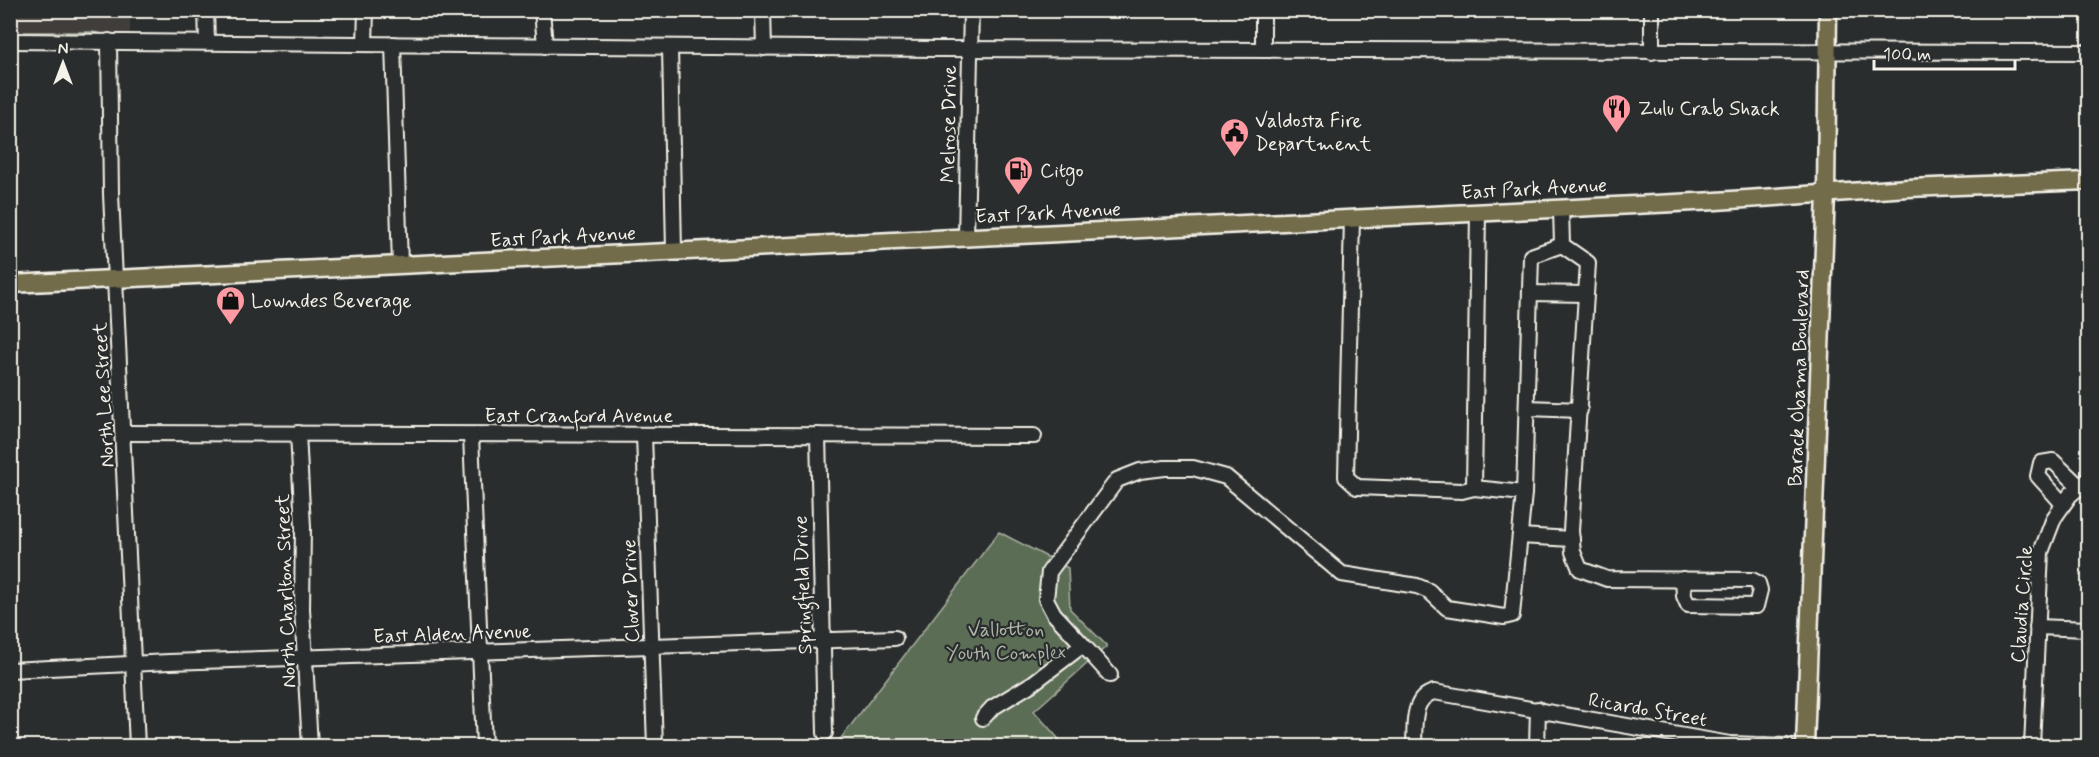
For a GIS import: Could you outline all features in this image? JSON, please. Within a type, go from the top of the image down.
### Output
[{"type":"main road","name":"Barack Obama Boulevard","points":[[1804,747],[1826,193],[1828,10]]},
{"type":"main road","name":"East Park Avenue","points":[[10,284],[2088,181]]},
{"type":"street","points":[[206,10],[207,42]]},
{"type":"street","points":[[365,44],[366,10]]},
{"type":"street","points":[[542,10],[545,46]]},
{"type":"street","points":[[763,10],[764,48]]},
{"type":"street","name":"Melrose Drive","points":[[966,238],[971,10]]},
{"type":"street","points":[[1263,10],[1263,50]]},
{"type":"street","points":[[1652,10],[1652,52]]},
{"type":"street","points":[[10,41],[764,48],[2088,52]]},
{"type":"street","name":"North Lee Street","points":[[109,41],[111,194],[117,279],[137,747]]},
{"type":"street","points":[[393,44],[400,265]]},
{"type":"street","points":[[670,47],[674,252]]},
{"type":"street","points":[[1561,208],[1562,245]]},
{"type":"street","points":[[1474,489],[1478,212]]},
{"type":"street","points":[[1352,218],[1346,477],[1357,487],[1462,491],[1474,489],[1524,493]]},
{"type":"street","points":[[1110,675],[1054,614],[1046,599],[1048,572],[1059,554],[1117,480],[1140,471],[1193,468],[1226,477],[1342,574],[1417,586],[1430,591],[1447,608],[1504,617],[1512,615],[1524,493],[1531,256],[1562,245]]},
{"type":"street","points":[[1562,245],[1588,263],[1573,552],[1580,569],[1607,579],[1683,579],[1752,580],[1758,583],[1759,602],[1756,606],[1688,605],[1684,596],[1683,579]]},
{"type":"street","points":[[1530,293],[1587,294]]},
{"type":"street","points":[[1528,408],[1580,410]]},
{"type":"street","name":"East Cranford Avenue","points":[[124,433],[1034,436]]},
{"type":"street","name":"North Charlton Street","points":[[298,434],[310,747]]},
{"type":"street","points":[[471,435],[484,747]]},
{"type":"street","name":"Clover Drive","points":[[644,435],[655,747]]},
{"type":"street","name":"Springfield Drive","points":[[818,435],[825,733]]},
{"type":"street","points":[[2063,504],[2038,476],[2041,464],[2053,461],[2084,484]]},
{"type":"street","name":"Claudia Circle","points":[[2032,747],[2040,552],[2048,529],[2063,504],[2084,484]]},
{"type":"street","points":[[1520,536],[1572,539]]},
{"type":"street","points":[[2037,627],[2088,629]]},
{"type":"street","name":"East Alden Avenue","points":[[10,670],[480,651],[895,638]]},
{"type":"street","points":[[983,718],[992,708],[1032,683],[1083,645]]},
{"type":"street","name":"Ricardo Street","points":[[1414,747],[1418,701],[1424,694],[1442,692],[1538,709],[1677,741],[1787,747]]},
{"type":"street","points":[[1537,747],[1538,709]]},
{"type":"shaded area","points":[[11,11],[130,11],[130,38],[11,37]]},
{"type":"green space","points":[[25,32],[99,33],[98,36],[29,37]]},
{"type":"green space","name":"Vallotton Youth Complex","points":[[999,532],[1068,568],[1070,609],[1107,646],[1034,711],[1065,746],[835,746]]},
{"type":"place","name":"Zulu Crab Shack","points":[[1617,134]]},
{"type":"place","name":"Valdosta Fire Department","points":[[1234,158]]},
{"type":"place","name":"Citgo","points":[[1019,196]]},
{"type":"place","name":"Lowndes Beverage","points":[[230,326]]}]
